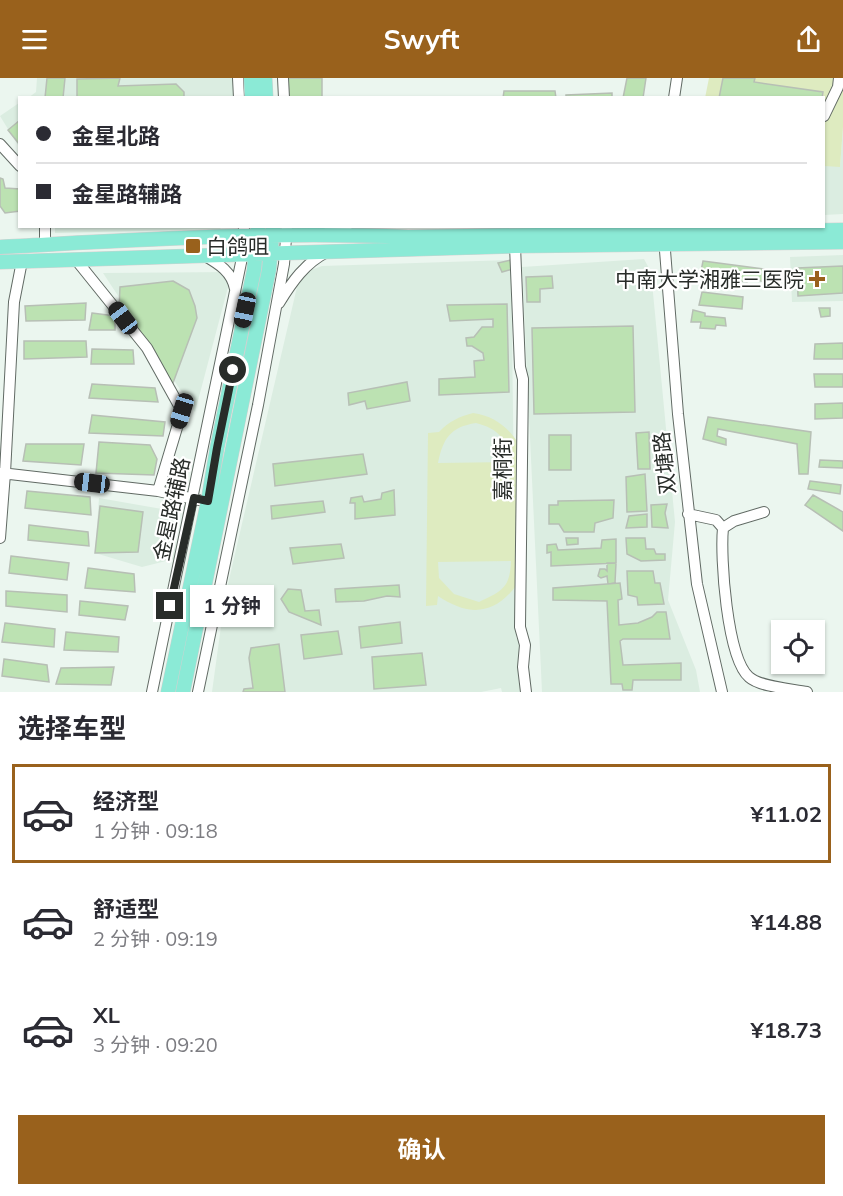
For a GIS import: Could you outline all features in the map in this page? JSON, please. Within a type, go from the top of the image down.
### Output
[{"type":"main road","points":[[250,78],[252,96]]},
{"type":"main road","points":[[265,78],[266,96]]},
{"type":"main road","points":[[0,262],[515,246],[664,235],[806,229],[843,231]]},
{"type":"main road","points":[[0,247],[126,239],[208,237],[280,231],[408,237],[664,235],[843,242]]},
{"type":"main road","points":[[183,692],[279,253],[280,231]]},
{"type":"main road","points":[[168,692],[208,501],[250,253],[251,232]]},
{"type":"street","points":[[238,78],[239,96]]},
{"type":"street","points":[[283,78],[284,96]]},
{"type":"street","points":[[674,96],[677,78]]},
{"type":"street","points":[[825,114],[838,87],[839,78]]},
{"type":"street","points":[[0,144],[18,164]]},
{"type":"street","points":[[45,228],[45,245]]},
{"type":"street","points":[[208,237],[224,228]]},
{"type":"street","points":[[336,228],[357,234]]},
{"type":"street","name":"双塘路","points":[[664,235],[688,514],[697,584],[722,692]]},
{"type":"street","name":"嘉桐街","points":[[515,246],[520,367],[523,379],[520,634],[525,645],[523,667],[526,692]]},
{"type":"street","points":[[276,308],[290,285],[308,263],[329,252]]},
{"type":"street","name":"金星路辅路","points":[[152,692],[235,292],[250,253]]},
{"type":"street","points":[[198,692],[276,308],[279,253]]},
{"type":"street","points":[[202,254],[218,263],[229,273],[234,282],[235,292]]},
{"type":"street","points":[[0,538],[14,302],[22,261]]},
{"type":"street","points":[[77,261],[147,348],[182,411],[158,491]]},
{"type":"street","points":[[3,473],[158,491],[208,501]]},
{"type":"street","points":[[723,528],[734,521],[764,512]]},
{"type":"street","points":[[688,514],[716,520],[723,528],[725,591],[733,648],[748,677],[765,684],[807,692]]},
{"type":"shaded area","points":[[37,78],[233,78],[233,96],[31,96],[36,92]]},
{"type":"shaded area","points":[[18,104],[18,145],[0,116]]},
{"type":"shaded area","points":[[843,127],[843,214],[825,215],[825,166],[840,166]]},
{"type":"shaded area","points":[[55,228],[221,228],[220,229],[55,233]]},
{"type":"shaded area","name":"中南大学湘雅三医院","points":[[843,255],[843,301],[792,302],[790,257]]},
{"type":"shaded area","points":[[644,259],[651,272],[675,522],[668,600],[696,670],[700,692],[542,692],[522,267]]},
{"type":"shaded area","points":[[511,260],[516,638],[524,643],[525,692],[502,692],[501,688],[481,692],[212,692],[225,597],[300,274],[322,266]]},
{"type":"shaded area","points":[[232,272],[195,412],[103,273]]},
{"type":"shaded area","points":[[99,498],[179,512],[174,559],[142,567],[95,553]]},
{"type":"green space","points":[[709,78],[843,78],[840,167],[825,166],[825,96],[705,96]]},
{"type":"green space","points":[[473,413],[494,420],[510,432],[519,444],[516,586],[498,603],[480,610],[460,607],[438,596],[437,605],[426,606],[428,433],[439,432],[450,422]],"holes":[[[476,423],[491,428],[500,436],[507,447],[510,462],[438,463],[442,447],[449,436],[460,428]],[[511,561],[509,577],[503,588],[479,602],[454,594],[439,578],[438,562]]]},
{"type":"building","points":[[47,78],[65,78],[63,96],[45,96]]},
{"type":"building","points":[[120,78],[118,86],[176,84],[184,92],[184,96],[77,96],[77,79]]},
{"type":"building","points":[[288,78],[322,78],[322,96],[289,96]]},
{"type":"building","points":[[627,78],[646,78],[643,96],[623,96]]},
{"type":"building","points":[[723,78],[755,78],[754,82],[823,92],[822,96],[719,96]]},
{"type":"building","points":[[504,91],[555,91],[556,96],[503,96]]},
{"type":"building","points":[[612,93],[612,96],[566,95]]},
{"type":"building","points":[[18,122],[18,142],[8,130]]},
{"type":"building","points":[[0,178],[3,179],[5,188],[18,189],[18,211],[5,213],[0,206]]},
{"type":"building","points":[[511,260],[513,269],[502,272],[498,263]]},
{"type":"building","points":[[703,261],[764,269],[764,282],[748,277],[747,282],[700,276]]},
{"type":"building","points":[[843,266],[843,293],[798,296],[797,268]]},
{"type":"building","points":[[552,276],[553,288],[540,289],[540,302],[527,302],[526,277]]},
{"type":"building","points":[[173,281],[189,290],[197,318],[170,391],[119,310],[120,287]]},
{"type":"building","points":[[702,292],[743,297],[742,309],[699,305]]},
{"type":"building","points":[[86,303],[85,320],[26,321],[25,306]]},
{"type":"building","points":[[507,304],[509,392],[439,395],[439,379],[475,377],[474,361],[484,360],[483,353],[472,346],[467,346],[466,338],[474,337],[482,327],[493,327],[493,319],[450,321],[447,305]]},
{"type":"building","points":[[819,308],[830,308],[830,316],[821,317]]},
{"type":"building","points":[[693,310],[705,313],[705,316],[725,318],[726,326],[716,325],[715,329],[700,328],[701,322],[691,322]]},
{"type":"building","points":[[92,313],[115,316],[115,330],[89,330]]},
{"type":"building","points":[[633,326],[635,412],[534,414],[532,328]]},
{"type":"building","points":[[24,341],[86,341],[87,357],[24,359]]},
{"type":"building","points":[[843,343],[843,359],[814,359],[815,344]]},
{"type":"building","points":[[92,349],[133,350],[134,364],[91,364]]},
{"type":"building","points":[[814,374],[843,374],[843,387],[815,387]]},
{"type":"building","points":[[407,382],[410,401],[367,409],[365,401],[349,405],[348,393]]},
{"type":"building","points":[[92,384],[155,388],[158,402],[89,398]]},
{"type":"building","points":[[843,403],[843,418],[815,419],[815,404]]},
{"type":"building","points":[[92,415],[165,422],[163,436],[89,433]]},
{"type":"building","points":[[708,417],[811,432],[808,474],[799,474],[797,444],[718,429],[717,436],[726,439],[726,445],[703,439]]},
{"type":"building","points":[[649,432],[650,469],[638,469],[636,433]]},
{"type":"building","points":[[549,435],[571,435],[571,470],[549,470]]},
{"type":"building","points":[[99,442],[150,445],[157,459],[154,475],[96,473]]},
{"type":"building","points":[[26,444],[84,444],[81,465],[23,461]]},
{"type":"building","points":[[363,454],[367,474],[275,486],[273,464]]},
{"type":"building","points":[[820,460],[843,461],[843,468],[819,467]]},
{"type":"building","points":[[645,474],[647,511],[627,512],[626,477]]},
{"type":"building","points":[[810,481],[841,485],[840,494],[808,489]]},
{"type":"building","points":[[394,490],[395,515],[355,519],[355,503],[350,503],[351,498],[362,496],[364,502],[381,499],[382,493]]},
{"type":"building","points":[[27,491],[90,497],[91,515],[25,508]]},
{"type":"building","points":[[813,495],[843,512],[843,531],[805,505]]},
{"type":"building","points":[[614,500],[613,518],[595,523],[594,532],[564,532],[559,524],[549,524],[549,505],[558,505],[558,501]]},
{"type":"building","points":[[323,501],[325,512],[272,519],[271,506]]},
{"type":"building","points":[[667,504],[665,513],[668,528],[652,527],[651,505]]},
{"type":"building","points":[[100,506],[143,512],[138,552],[95,553]]},
{"type":"building","points":[[647,514],[647,527],[626,528],[629,516]]},
{"type":"building","points":[[29,525],[88,532],[89,546],[28,540]]},
{"type":"building","points":[[566,538],[578,538],[578,544],[567,545]]},
{"type":"building","points":[[626,538],[645,538],[646,549],[654,549],[656,554],[665,554],[665,560],[641,561],[627,554]]},
{"type":"building","points":[[616,539],[616,563],[551,566],[551,552],[547,553],[547,545],[556,544],[558,550],[601,548],[602,540]]},
{"type":"building","points":[[341,544],[344,558],[293,564],[290,548]]},
{"type":"building","points":[[11,556],[69,563],[67,580],[9,573]]},
{"type":"building","points":[[607,563],[616,563],[615,583],[608,584],[607,576],[601,578],[598,576],[600,569],[607,571]]},
{"type":"building","points":[[88,568],[134,574],[135,592],[85,588]]},
{"type":"building","points":[[627,571],[653,571],[655,583],[660,583],[664,604],[638,605],[637,597],[628,595]]},
{"type":"building","points":[[620,583],[622,599],[618,600],[619,625],[638,623],[652,617],[657,612],[666,612],[670,639],[623,639],[620,641],[623,665],[681,663],[681,680],[633,680],[632,690],[623,690],[622,684],[611,684],[607,601],[553,600],[553,588]]},
{"type":"building","points":[[399,585],[400,597],[387,596],[364,601],[336,602],[335,589]]},
{"type":"building","points":[[288,589],[301,590],[305,611],[319,610],[321,625],[289,612],[281,599]]},
{"type":"building","points":[[6,591],[67,595],[67,612],[6,606]]},
{"type":"building","points":[[80,601],[128,606],[125,620],[79,615]]},
{"type":"building","points":[[400,622],[402,643],[361,648],[359,627]]},
{"type":"building","points":[[5,623],[55,629],[54,647],[2,642]]},
{"type":"building","points":[[338,631],[342,654],[304,659],[301,635]]},
{"type":"building","points":[[66,632],[119,637],[118,652],[64,650]]},
{"type":"building","points":[[279,644],[285,692],[243,692],[244,689],[253,688],[249,658],[251,648]]},
{"type":"building","points":[[422,653],[426,685],[374,689],[372,657]]},
{"type":"building","points":[[4,659],[47,665],[49,682],[2,676]]},
{"type":"building","points":[[114,667],[111,685],[56,684],[61,668]]},
{"type":"place","name":"白鸽咀","points":[[193,246]]},
{"type":"place","name":"中南大学湘雅三医院","points":[[817,279]]},
{"type":"route","points":[[170,606],[194,498],[208,501],[233,370]]}]
